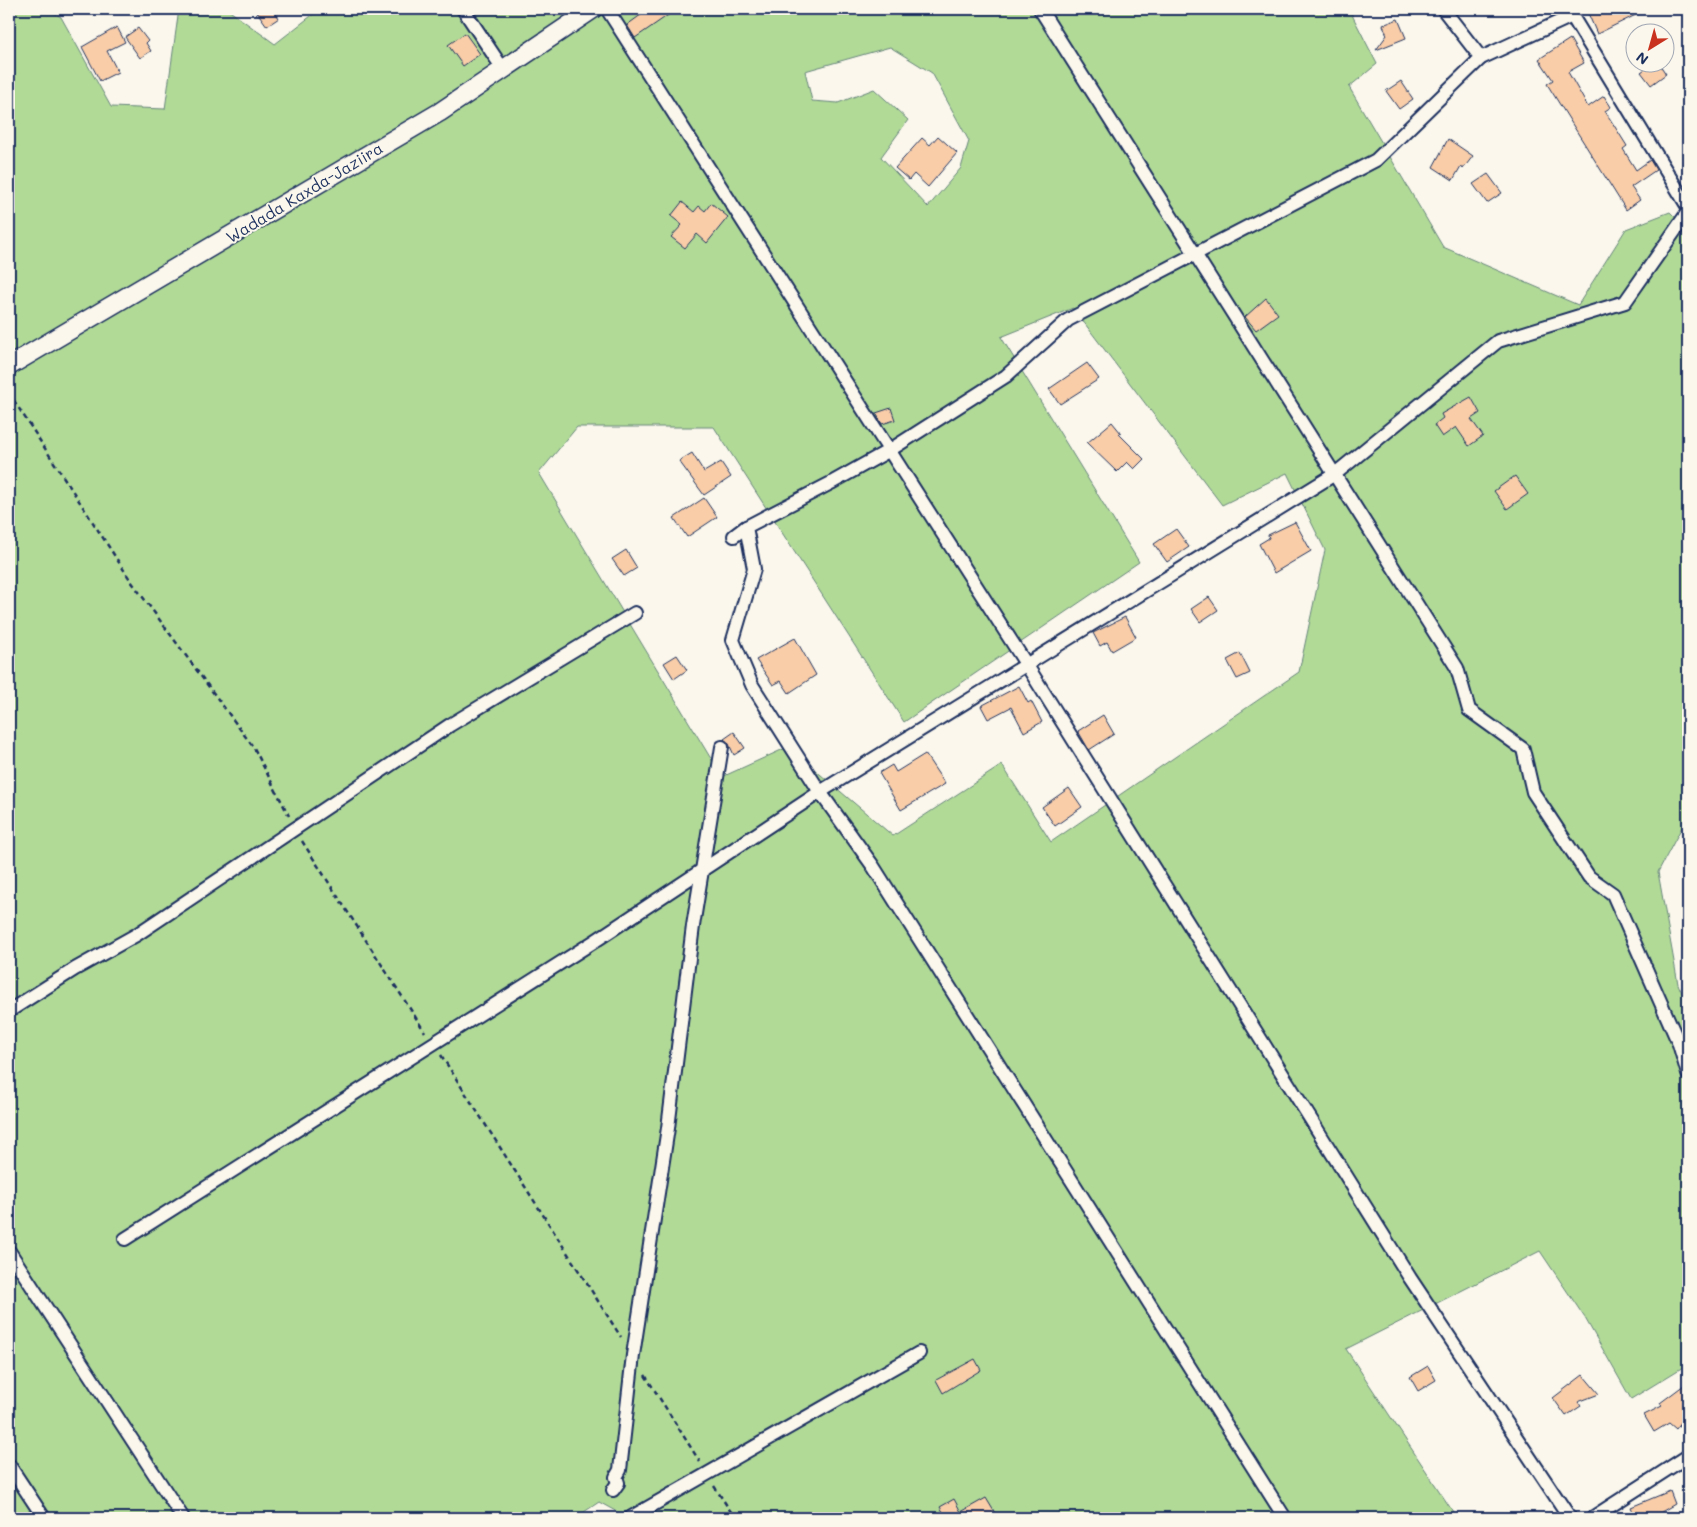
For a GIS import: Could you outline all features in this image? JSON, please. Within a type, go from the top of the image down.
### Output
[{"type":"street","points":[[463,9],[503,69]]},
{"type":"street","name":"Wadada Kaxda-Jaziira","points":[[9,366],[440,112],[594,9]]},
{"type":"street","points":[[607,9],[1026,664],[1410,1278],[1570,1518]]},
{"type":"street","points":[[1040,9],[1457,668],[1469,710],[1523,749],[1534,792],[1589,876],[1613,894],[1679,1044],[1688,1074]]},
{"type":"street","points":[[1443,9],[1480,58]]},
{"type":"street","points":[[734,536],[746,527],[890,450],[1006,376],[1068,320],[1376,160],[1480,58],[1572,16],[1688,207]]},
{"type":"street","points":[[125,1239],[433,1044],[703,870],[820,792],[1335,474],[1498,341],[1625,302],[1688,212]]},
{"type":"street","points":[[746,527],[754,569],[733,640],[752,684],[820,792],[873,866],[1285,1518]]},
{"type":"street","points":[[9,1012],[75,969],[136,934],[450,725],[635,613]]},
{"type":"street","points":[[613,1490],[618,1483],[616,1476],[620,1470],[633,1355],[668,1128],[703,870],[722,747]]},
{"type":"street","points":[[9,1251],[183,1518]]},
{"type":"street","points":[[630,1518],[919,1353]]},
{"type":"street","points":[[1592,1518],[1688,1456]]},
{"type":"street","points":[[9,1465],[44,1518]]},
{"type":"path","points":[[9,393],[131,581],[254,748],[304,845],[633,1355],[735,1518]]},
{"type":"green space","points":[[9,9],[47,9],[61,17],[111,107],[165,109],[179,9],[227,9],[275,44],[320,9],[1349,9],[1377,64],[1349,87],[1443,247],[1578,305],[1626,229],[1670,212],[1688,230],[1688,824],[1683,825],[1658,872],[1678,984],[1688,1006],[1688,1364],[1631,1399],[1585,1318],[1540,1251],[1346,1349],[1457,1518],[628,1518],[599,1502],[575,1518],[9,1518]],"holes":[[[890,47],[932,73],[969,141],[961,168],[928,207],[881,157],[908,120],[874,89],[838,103],[812,101],[805,71]],[[1073,308],[1222,505],[1287,473],[1325,550],[1299,672],[1051,842],[1002,765],[893,836],[788,747],[722,777],[539,473],[577,427],[714,427],[904,722],[1139,562],[1001,337]]]},
{"type":"building","points":[[255,9],[273,9],[279,18],[267,26]]},
{"type":"building","points":[[649,9],[677,9],[635,38],[627,25]]},
{"type":"building","points":[[1597,9],[1648,9],[1597,34],[1588,13]]},
{"type":"building","points":[[1398,19],[1406,38],[1376,50],[1387,35],[1383,25]]},
{"type":"building","points":[[117,27],[125,42],[107,51],[118,72],[100,81],[82,47]]},
{"type":"building","points":[[138,28],[148,41],[146,43],[151,51],[140,58],[125,37]]},
{"type":"building","points":[[465,33],[480,54],[463,66],[448,45]]},
{"type":"building","points":[[1570,39],[1584,63],[1568,72],[1588,107],[1604,96],[1611,107],[1605,111],[1627,146],[1623,149],[1636,170],[1650,160],[1656,170],[1631,187],[1640,200],[1626,210],[1547,84],[1553,80],[1539,59]]},
{"type":"building","points":[[1641,72],[1665,72],[1666,74],[1651,85]]},
{"type":"building","points":[[1401,81],[1413,99],[1399,109],[1386,91]]},
{"type":"building","points":[[938,136],[957,153],[928,187],[914,174],[909,180],[895,168],[922,138],[930,145]]},
{"type":"building","points":[[1448,139],[1473,156],[1463,169],[1461,166],[1453,180],[1433,167]]},
{"type":"building","points":[[1488,174],[1502,193],[1487,203],[1473,184]]},
{"type":"building","points":[[682,202],[694,212],[699,206],[705,211],[711,203],[728,217],[707,243],[697,234],[685,248],[671,237],[682,225],[671,216]]},
{"type":"building","points":[[1266,298],[1278,314],[1256,330],[1245,317]]},
{"type":"building","points":[[1087,363],[1099,379],[1060,404],[1049,389]]},
{"type":"building","points":[[1471,397],[1480,413],[1471,419],[1483,436],[1469,446],[1456,427],[1442,437],[1434,425],[1443,418],[1441,414]]},
{"type":"building","points":[[891,408],[895,420],[882,424],[876,413]]},
{"type":"building","points":[[1112,422],[1121,433],[1119,434],[1144,459],[1134,469],[1127,462],[1117,472],[1087,443]]},
{"type":"building","points":[[692,453],[704,472],[721,462],[731,477],[704,495],[679,461]]},
{"type":"building","points":[[1515,476],[1528,494],[1507,509],[1494,491]]},
{"type":"building","points":[[704,498],[717,517],[687,537],[674,518]]},
{"type":"building","points":[[1295,522],[1311,551],[1274,573],[1259,544],[1269,538],[1268,535]]},
{"type":"building","points":[[1176,529],[1189,547],[1167,562],[1154,544]]},
{"type":"building","points":[[626,550],[637,568],[624,576],[612,559]]},
{"type":"building","points":[[1209,597],[1218,610],[1200,622],[1191,609]]},
{"type":"building","points":[[1125,617],[1136,637],[1112,651],[1107,642],[1100,646],[1093,633]]},
{"type":"building","points":[[795,638],[816,675],[789,693],[781,681],[773,685],[756,660]]},
{"type":"building","points":[[1240,653],[1250,673],[1237,679],[1227,660]]},
{"type":"building","points":[[677,655],[687,670],[674,679],[664,663]]},
{"type":"building","points":[[1019,686],[1028,703],[1031,701],[1042,722],[1024,732],[1011,707],[988,719],[981,706]]},
{"type":"building","points":[[1103,715],[1114,734],[1089,750],[1078,731]]},
{"type":"building","points":[[734,732],[745,748],[734,755],[729,744],[724,739]]},
{"type":"building","points":[[925,754],[945,784],[901,810],[879,773],[892,765],[896,772]]},
{"type":"building","points":[[1069,788],[1082,807],[1055,826],[1042,807]]},
{"type":"building","points":[[975,1359],[981,1370],[943,1393],[936,1380]]},
{"type":"building","points":[[1428,1366],[1436,1380],[1418,1391],[1410,1377]]},
{"type":"building","points":[[1583,1375],[1599,1394],[1578,1402],[1581,1406],[1566,1416],[1553,1398]]},
{"type":"building","points":[[1688,1382],[1688,1413],[1676,1429],[1669,1423],[1654,1432],[1644,1415],[1662,1406],[1660,1403]]},
{"type":"building","points":[[1670,1491],[1675,1504],[1651,1518],[1636,1518],[1631,1507]]},
{"type":"building","points":[[986,1498],[998,1518],[947,1518],[940,1507],[954,1499],[961,1512]]}]
